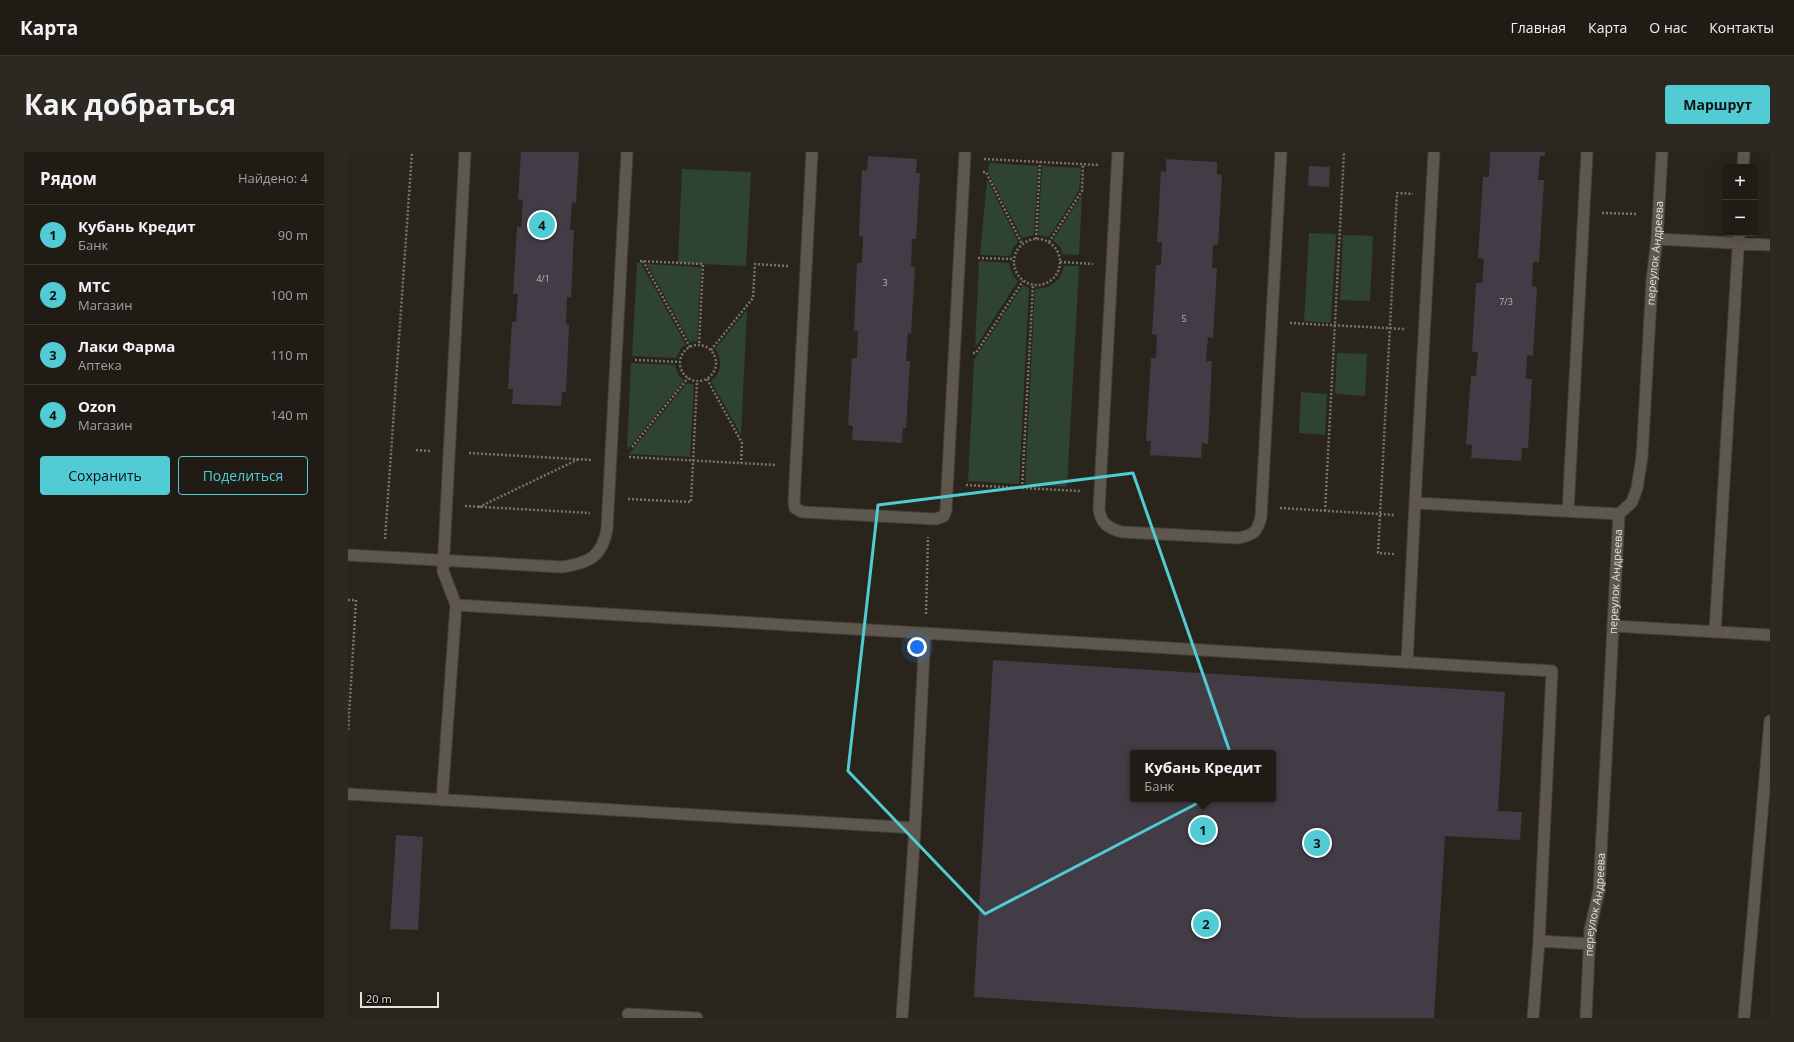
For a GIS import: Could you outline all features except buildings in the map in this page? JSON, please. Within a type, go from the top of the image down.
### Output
[{"type":"street","points":[[442,800],[456,605],[443,571],[465,152]]},
{"type":"street","points":[[348,556],[562,567],[579,564],[594,557],[604,543],[609,498],[626,152]]},
{"type":"street","points":[[812,152],[795,466],[795,508],[802,512],[936,519],[944,516],[946,510],[965,155]]},
{"type":"street","points":[[1118,152],[1099,509],[1100,518],[1110,529],[1122,532],[1238,538],[1251,535],[1258,528],[1261,517],[1281,152]]},
{"type":"street","points":[[1407,662],[1434,152]]},
{"type":"street","points":[[1568,511],[1587,152]]},
{"type":"street","name":"переулок Андреева","points":[[1586,1018],[1590,930],[1599,891],[1619,514],[1632,502],[1637,488],[1642,457],[1652,280],[1658,239],[1662,152]]},
{"type":"street","points":[[1743,164],[1744,152]]},
{"type":"street","points":[[1658,239],[1739,238],[1770,246]]},
{"type":"street","points":[[1715,632],[1739,238]]},
{"type":"street","points":[[1415,503],[1619,514]]},
{"type":"street","points":[[456,605],[1552,671],[1539,941],[1533,1018]]},
{"type":"street","points":[[1614,626],[1770,635]]},
{"type":"street","points":[[902,1018],[926,633]]},
{"type":"street","points":[[1744,1018],[1770,721]]},
{"type":"street","points":[[348,794],[915,828]]},
{"type":"street","points":[[1539,941],[1590,944]]},
{"type":"street","points":[[628,1014],[696,1018]]},
{"type":"path","points":[[383,557],[412,152]]},
{"type":"path","points":[[1325,511],[1344,152]]},
{"type":"path","points":[[965,155],[1104,166]]},
{"type":"path","points":[[1036,239],[1040,162]]},
{"type":"path","points":[[1049,242],[1082,191],[1083,165]]},
{"type":"path","points":[[964,171],[986,172],[1022,244]]},
{"type":"path","points":[[1412,555],[1378,553],[1397,193],[1431,195]]},
{"type":"path","points":[[1602,213],[1638,214]]},
{"type":"path","points":[[1033,238],[1049,242],[1057,249],[1060,262],[1056,275],[1049,282],[1041,285],[1033,285],[1023,281],[1017,274],[1014,266],[1017,248],[1033,238]]},
{"type":"path","points":[[959,257],[1014,260]]},
{"type":"path","points":[[621,259],[703,264],[699,344]]},
{"type":"path","points":[[643,261],[690,347]]},
{"type":"path","points":[[1060,262],[1099,264]]},
{"type":"path","points":[[711,350],[753,298],[755,264],[806,267]]},
{"type":"path","points":[[954,352],[976,353],[1023,281]]},
{"type":"path","points":[[1022,488],[1033,285]]},
{"type":"path","points":[[1272,322],[1424,330]]},
{"type":"path","points":[[699,344],[707,346],[711,350],[716,360],[716,368],[712,375],[707,379],[697,382],[683,374],[680,358],[684,350],[699,344]]},
{"type":"path","points":[[629,360],[680,362]]},
{"type":"path","points":[[688,378],[624,457],[795,466]]},
{"type":"path","points":[[707,379],[742,443],[741,463]]},
{"type":"path","points":[[609,498],[690,502],[697,382]]},
{"type":"path","points":[[416,450],[611,461]]},
{"type":"path","points":[[478,507],[579,459]]},
{"type":"path","points":[[947,484],[1084,491]]},
{"type":"path","points":[[446,505],[608,514]]},
{"type":"path","points":[[1262,508],[1377,514]]},
{"type":"path","points":[[926,633],[928,518]]},
{"type":"path","points":[[348,600],[356,600],[348,732]]},
{"type":"highlighted area","points":[[1133,473],[1240,781],[985,914],[848,771],[878,505]]},
{"type":"green space","points":[[989,163],[1038,166],[1034,235],[1022,238],[988,172]]},
{"type":"green space","points":[[1042,166],[1081,168],[1079,191],[1049,237],[1038,235]]},
{"type":"green space","points":[[682,169],[751,172],[746,266],[678,263]]},
{"type":"green space","points":[[987,179],[1018,242],[1014,246],[1010,256],[980,255]]},
{"type":"green space","points":[[1082,195],[1079,255],[1063,254],[1060,247],[1053,240]]},
{"type":"green space","points":[[1309,233],[1336,234],[1331,323],[1304,321]]},
{"type":"green space","points":[[1343,235],[1373,236],[1370,301],[1340,300]]},
{"type":"green space","points":[[979,261],[1009,263],[1013,276],[1018,281],[975,348]]},
{"type":"green space","points":[[637,263],[641,263],[686,345],[681,348],[676,358],[632,356]]},
{"type":"green space","points":[[647,264],[701,267],[697,341],[690,342]]},
{"type":"green space","points":[[1064,266],[1079,266],[1067,487],[1025,484],[1035,289],[1045,288],[1058,280]]},
{"type":"green space","points":[[1023,285],[1029,288],[1019,484],[968,481],[974,360]]},
{"type":"green space","points":[[747,310],[741,435],[711,381],[715,378],[720,366],[718,353],[715,349]]},
{"type":"green space","points":[[1337,353],[1367,354],[1365,396],[1335,394]]},
{"type":"green space","points":[[631,363],[675,365],[679,376],[684,380],[627,450]]},
{"type":"green space","points":[[687,383],[694,385],[690,457],[629,454]]},
{"type":"green space","points":[[1301,392],[1327,394],[1325,435],[1299,433]]},
{"type":"place","name":"Ozon","points":[[542,225]]},
{"type":"place","name":"Кубань Кредит","points":[[1203,830]]},
{"type":"place","name":"Лаки Фарма","points":[[1317,843]]},
{"type":"place","name":"МТС","points":[[1206,924]]}]
